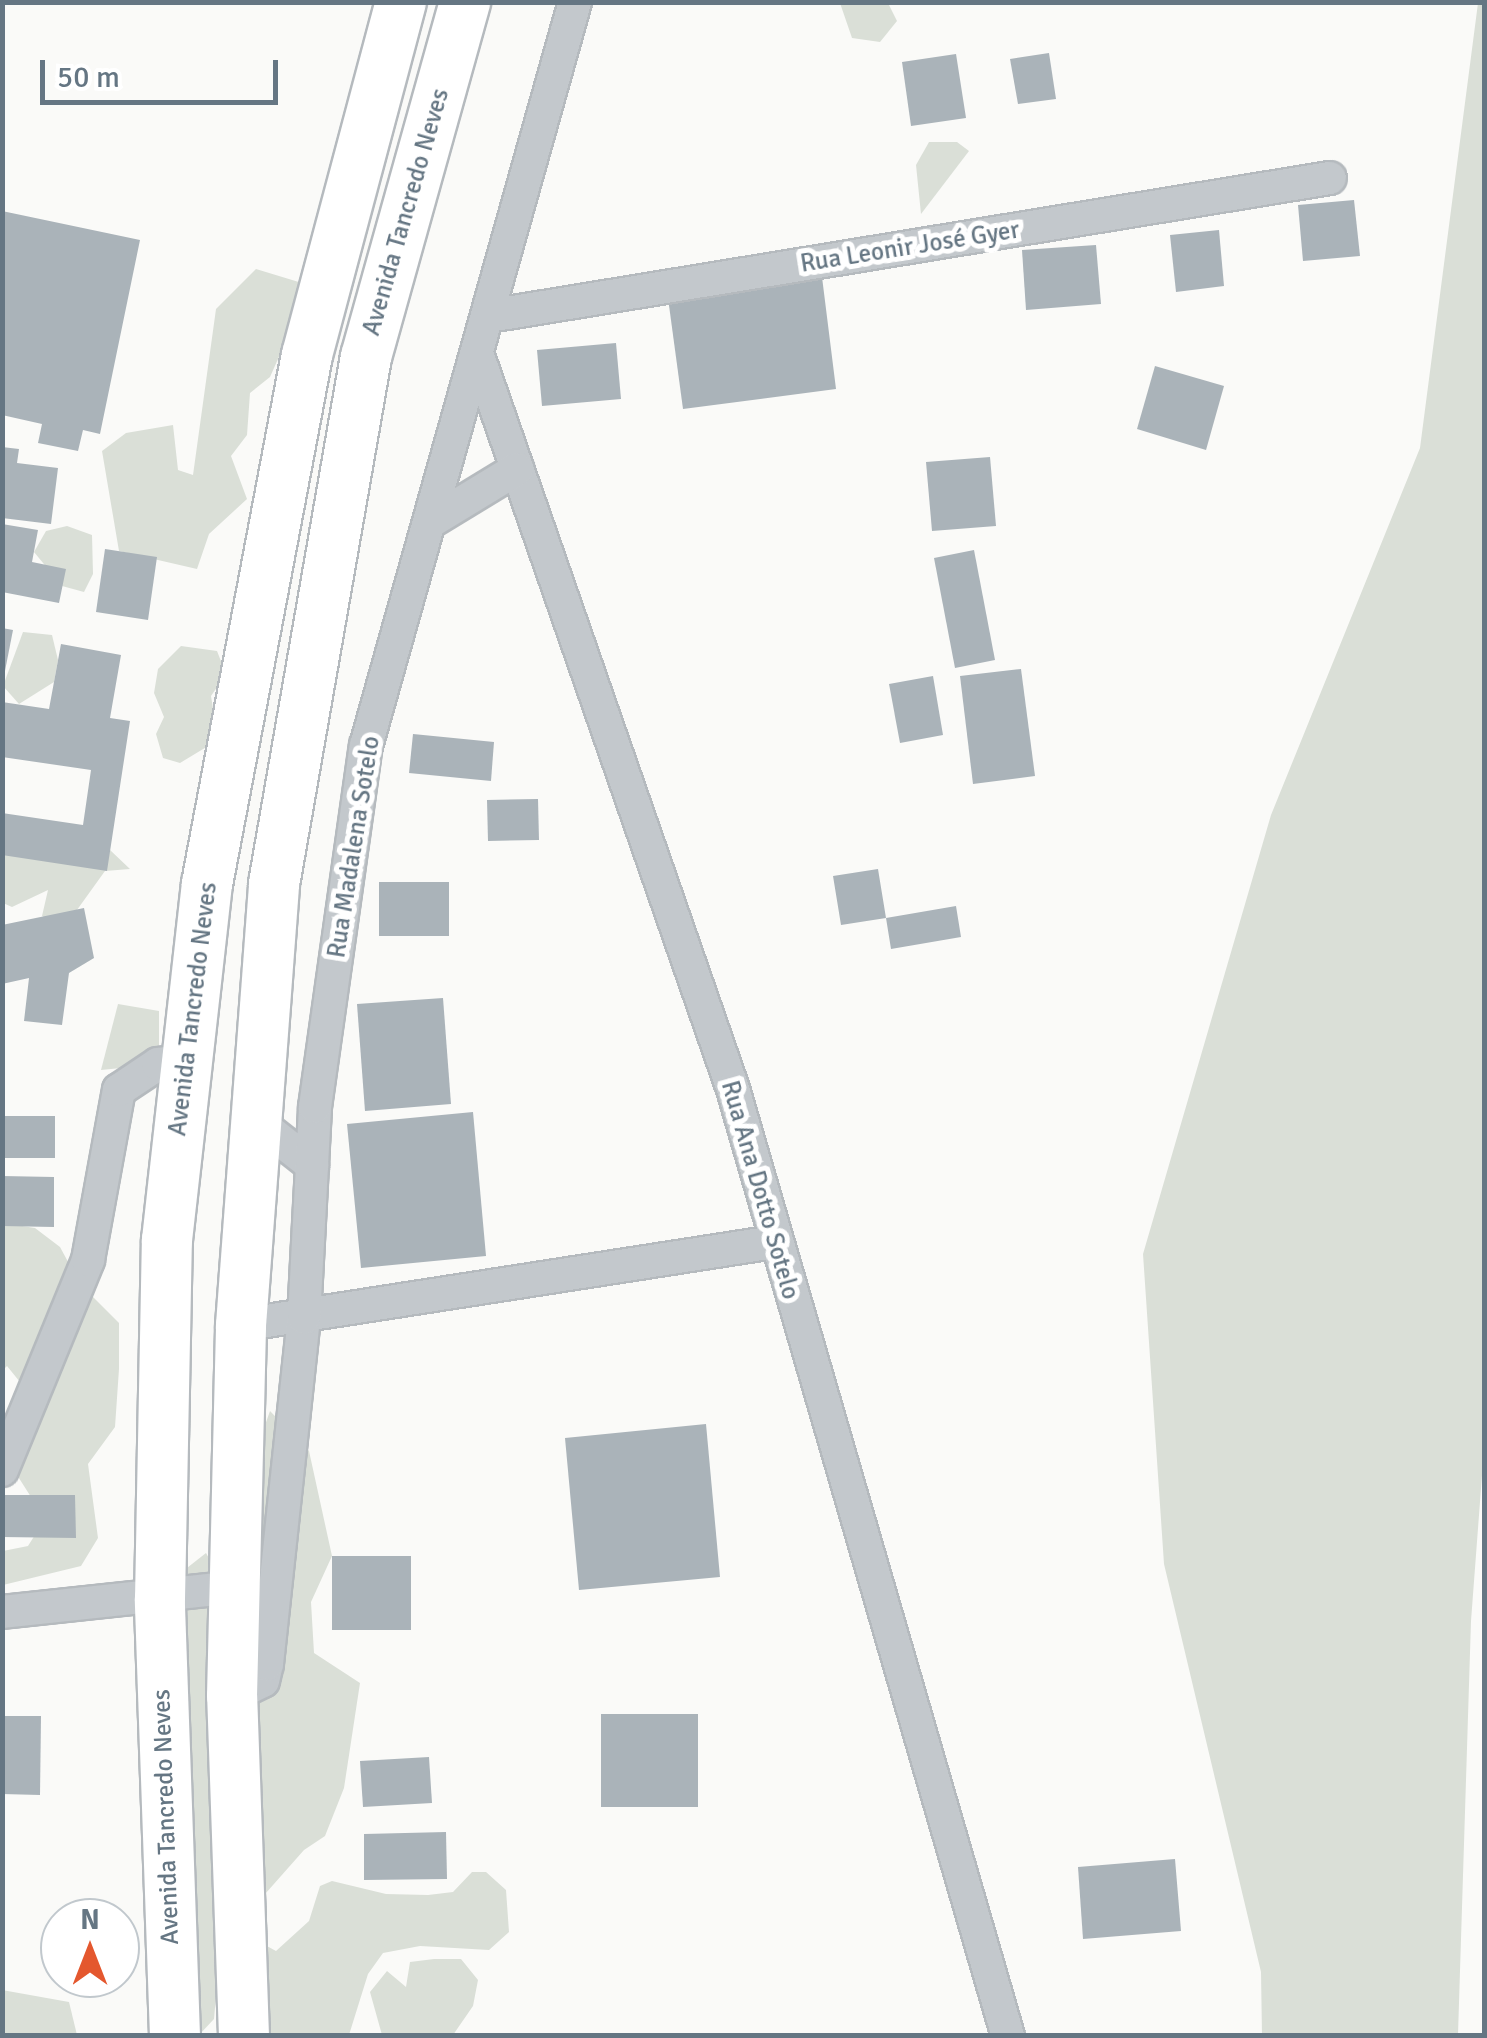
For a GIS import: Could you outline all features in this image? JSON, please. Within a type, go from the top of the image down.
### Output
[{"type":"main road","points":[[342,223],[336,157],[361,59],[367,2]]},
{"type":"main road","name":"Avenida Tancredo Neves","points":[[174,2036],[160,1598],[167,1240],[207,884],[307,356],[401,2]]},
{"type":"main road","name":"Avenida Tancredo Neves","points":[[244,2036],[232,1696],[241,1326],[274,884],[366,357],[466,2]]},
{"type":"street","name":"Rua Madalena Sotelo","points":[[232,1696],[263,1681],[268,1664],[304,1318],[312,1165],[366,746],[574,2]]},
{"type":"street","name":"Rua Leonir José Gyer","points":[[489,316],[1330,178]]},
{"type":"street","name":"Rua Ana Dotto Sotelo","points":[[478,356],[733,1088],[774,1242],[1008,2036]]},
{"type":"street","points":[[430,522],[517,469]]},
{"type":"street","points":[[2,1470],[88,1260],[119,1090],[158,1064],[187,1061]]},
{"type":"street","points":[[255,1120],[312,1165]]},
{"type":"street","points":[[241,1326],[774,1242]]},
{"type":"street","points":[[2,1612],[235,1587]]},
{"type":"shaded area","points":[[840,3],[888,3],[897,21],[880,42],[852,38]]},
{"type":"shaded area","points":[[1478,3],[1484,3],[1484,1449],[1471,1621],[1458,2035],[1262,2035],[1261,1972],[1164,1564],[1143,1254],[1271,815],[1420,448]]},
{"type":"shaded area","points":[[929,142],[957,142],[969,151],[921,214],[916,165]]},
{"type":"shaded area","points":[[256,269],[302,283],[307,323],[282,350],[270,377],[250,393],[247,435],[231,456],[247,499],[209,534],[197,569],[119,551],[102,451],[126,433],[173,425],[178,470],[193,475],[216,309]]},
{"type":"shaded area","points":[[67,526],[92,535],[93,574],[84,592],[62,586],[34,552],[46,531]]},
{"type":"shaded area","points":[[23,632],[52,635],[58,660],[54,682],[19,704],[3,686]]},
{"type":"shaded area","points":[[181,646],[217,651],[226,674],[211,696],[218,740],[180,763],[163,758],[156,734],[164,717],[154,693],[158,669]]},
{"type":"shaded area","points":[[2,848],[110,850],[130,869],[105,871],[64,928],[42,916],[48,890],[12,907],[3,903]]},
{"type":"shaded area","points":[[118,1004],[159,1011],[159,1048],[141,1066],[101,1070]]},
{"type":"shaded area","points":[[3,1223],[35,1228],[60,1247],[80,1284],[119,1323],[119,1369],[115,1427],[88,1464],[98,1538],[81,1566],[3,1585],[3,1551],[28,1546],[45,1519],[3,1453],[24,1387],[7,1366],[3,1370]]},
{"type":"shaded area","points":[[270,1411],[309,1451],[332,1556],[311,1602],[314,1653],[360,1683],[344,1788],[325,1836],[304,1850],[251,1910],[252,1938],[276,1951],[309,1921],[320,1886],[332,1881],[386,1894],[428,1895],[453,1892],[472,1872],[486,1872],[506,1890],[509,1932],[489,1950],[420,1946],[383,1953],[368,1974],[349,2035],[262,2035],[220,1830],[211,1857],[219,1962],[214,2019],[199,2035],[178,1575],[206,1553],[232,1599],[267,1561],[250,1512],[252,1462]]},
{"type":"shaded area","points":[[461,1959],[478,1980],[473,2006],[453,2035],[382,2035],[370,1992],[387,1971],[406,1987],[410,1962]]},
{"type":"shaded area","points":[[2,1990],[69,2002],[77,2035],[3,2035]]},
{"type":"building","points":[[1049,53],[1056,99],[1018,104],[1010,59]]},
{"type":"building","points":[[956,54],[966,118],[911,126],[902,62]]},
{"type":"building","points":[[1354,200],[1360,256],[1303,261],[1298,205]]},
{"type":"building","points":[[2,211],[140,240],[100,434],[83,430],[78,451],[38,443],[42,424],[2,415]]},
{"type":"building","points":[[1219,230],[1224,286],[1176,292],[1170,235]]},
{"type":"building","points":[[1096,245],[1101,304],[1026,310],[1022,250]]},
{"type":"building","points":[[822,277],[836,389],[683,409],[668,298]]},
{"type":"building","points":[[616,343],[621,399],[542,406],[537,350]]},
{"type":"building","points":[[1155,366],[1224,386],[1206,450],[1137,429]]},
{"type":"building","points":[[2,447],[19,449],[17,463],[58,468],[51,524],[2,518]]},
{"type":"building","points":[[990,457],[996,526],[932,531],[926,462]]},
{"type":"building","points":[[2,524],[38,530],[32,562],[66,569],[59,603],[2,592]]},
{"type":"building","points":[[105,549],[157,557],[148,620],[96,612]]},
{"type":"building","points":[[974,550],[995,660],[955,668],[934,558]]},
{"type":"building","points":[[2,628],[13,630],[4,676],[2,676]]},
{"type":"building","points":[[61,644],[121,655],[110,718],[130,721],[107,871],[2,855],[2,813],[83,825],[91,770],[2,757],[2,702],[49,709]]},
{"type":"building","points":[[1021,669],[1035,776],[973,784],[960,676]]},
{"type":"building","points":[[933,676],[943,735],[900,743],[889,684]]},
{"type":"building","points":[[413,734],[494,742],[491,781],[409,773]]},
{"type":"building","points":[[538,799],[539,840],[488,841],[487,800]]},
{"type":"building","points":[[878,869],[886,918],[841,925],[833,876]]},
{"type":"building","points":[[379,882],[449,882],[449,936],[379,936]]},
{"type":"building","points":[[956,906],[961,937],[891,949],[886,918]]},
{"type":"building","points":[[84,908],[94,958],[69,973],[62,1025],[24,1021],[29,978],[2,984],[2,925]]},
{"type":"building","points":[[443,998],[451,1104],[365,1111],[357,1004]]},
{"type":"building","points":[[473,1112],[486,1256],[361,1268],[347,1124]]},
{"type":"building","points":[[2,1116],[55,1116],[55,1158],[2,1158]]},
{"type":"building","points":[[2,1176],[54,1177],[54,1227],[2,1226]]},
{"type":"building","points":[[706,1424],[720,1577],[579,1590],[565,1438]]},
{"type":"building","points":[[2,1495],[75,1495],[76,1538],[2,1537]]},
{"type":"building","points":[[332,1556],[411,1556],[411,1630],[332,1630]]},
{"type":"building","points":[[601,1714],[698,1714],[698,1807],[601,1807]]},
{"type":"building","points":[[2,1716],[41,1716],[40,1795],[2,1794]]},
{"type":"building","points":[[429,1757],[432,1803],[363,1807],[360,1761]]},
{"type":"building","points":[[446,1832],[447,1879],[364,1880],[364,1834]]},
{"type":"building","points":[[1175,1859],[1181,1931],[1083,1939],[1078,1867]]}]
